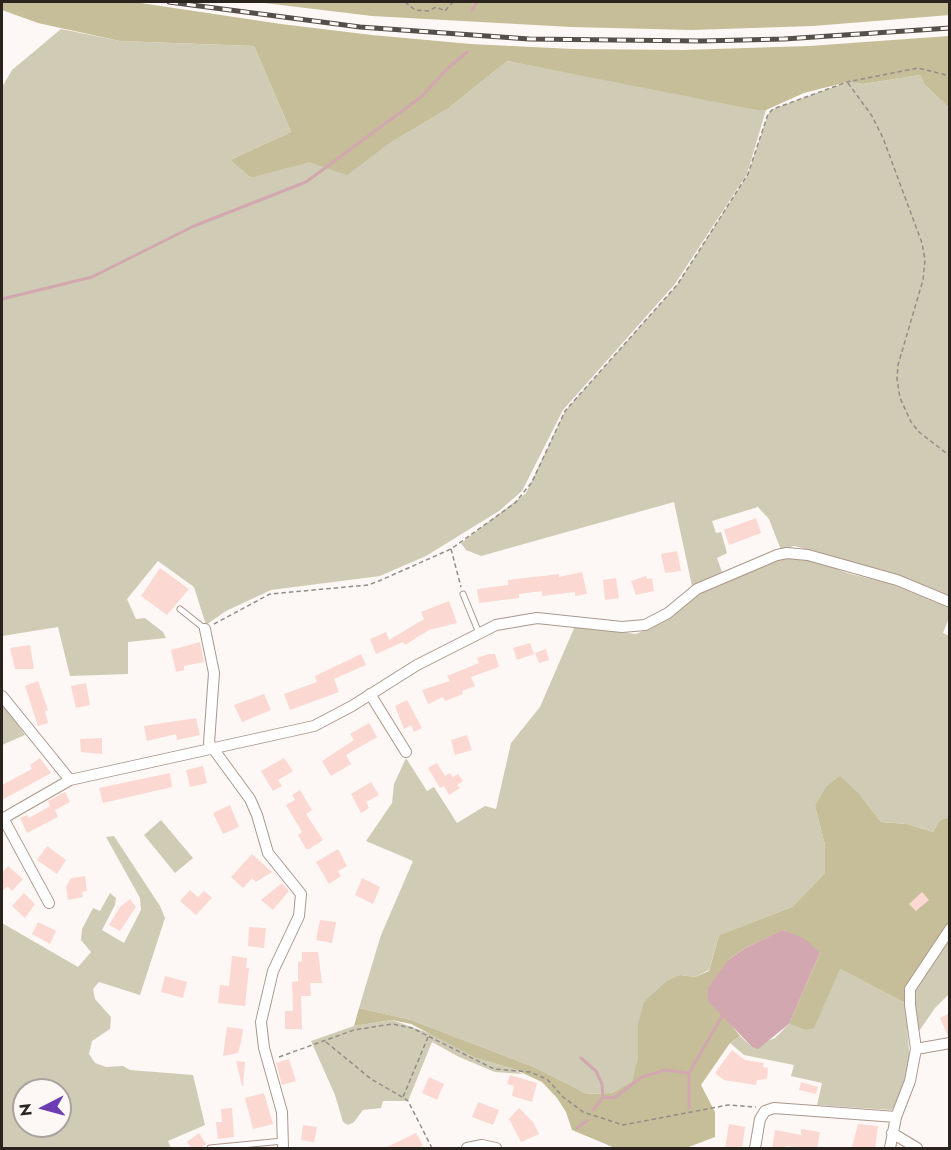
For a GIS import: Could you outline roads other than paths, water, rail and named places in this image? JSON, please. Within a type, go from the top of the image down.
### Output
[{"type":"street","points":[[50,903],[2,818],[70,780],[314,726],[417,665],[496,625],[531,618],[622,627],[645,625],[656,621],[704,585],[767,558],[787,553],[808,555],[897,580],[950,602]]},
{"type":"street","points":[[205,629],[214,673],[209,734],[211,748],[250,799],[268,853],[301,894],[299,916],[273,971],[261,1022],[261,1034],[267,1061],[282,1112],[283,1145]]},
{"type":"street","points":[[370,694],[406,752]]},
{"type":"street","points":[[2,696],[70,780]]},
{"type":"street","points":[[890,1149],[896,1117],[910,1081],[916,1048],[910,989],[950,929]]},
{"type":"street","points":[[916,1048],[950,1044]]},
{"type":"street","points":[[755,1149],[760,1119],[765,1111],[774,1108],[896,1117]]},
{"type":"street","points":[[892,1133],[917,1149]]},
{"type":"street","points":[[467,1149],[482,1145],[496,1149]]},
{"type":"lane","points":[[463,594],[479,633]]},
{"type":"lane","points":[[180,609],[205,629]]},
{"type":"lane","points":[[210,1149],[283,1145]]},
{"type":"waterway","points":[[472,10],[477,2]]},
{"type":"waterway","points":[[2,299],[92,277],[194,226],[306,182],[421,97],[448,68],[467,52]]},
{"type":"waterway","points":[[689,1108],[689,1073],[722,1016]]},
{"type":"waterway","points":[[581,1058],[596,1071],[602,1084],[603,1097]]},
{"type":"waterway","points":[[593,1110],[603,1097],[614,1098],[642,1077],[665,1070],[689,1073]]},
{"type":"waterway","points":[[577,1128],[588,1120]]},
{"type":"railway","points":[[169,2],[360,27],[529,39],[701,41],[784,39],[950,28]]}]
